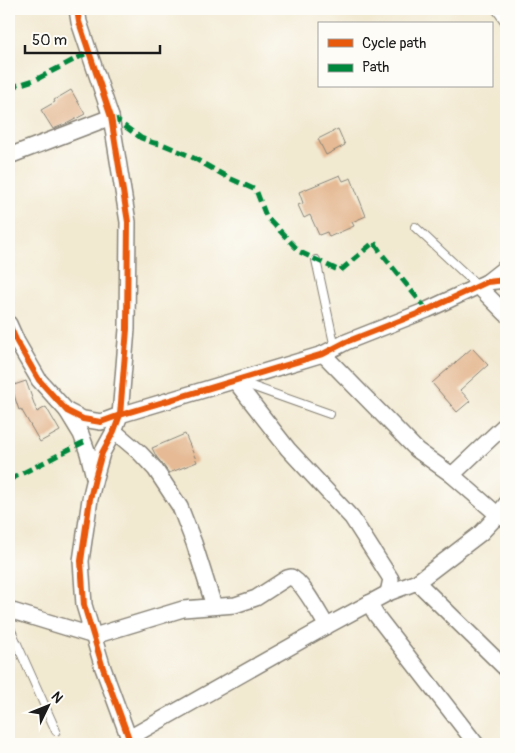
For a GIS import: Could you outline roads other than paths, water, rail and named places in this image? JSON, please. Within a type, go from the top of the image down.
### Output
[{"type":"street","points":[[77,9],[82,30],[111,117],[128,222],[127,329],[120,415],[102,453],[90,499],[82,561],[84,605],[103,668],[130,741],[369,603],[388,593],[417,582],[481,533],[503,513],[417,450],[329,351]]},
{"type":"street","points":[[9,156],[111,117]]},
{"type":"street","points":[[67,412],[83,419],[101,422],[329,351],[346,342],[427,310],[482,284],[506,266]]},
{"type":"street","points":[[482,284],[506,280]]},
{"type":"street","points":[[482,284],[506,314]]},
{"type":"street","points":[[9,324],[16,342],[39,380],[67,412],[81,434],[95,478]]},
{"type":"street","points":[[235,380],[288,450],[352,518],[391,579],[388,593]]},
{"type":"street","points":[[452,475],[506,424]]},
{"type":"street","points":[[114,431],[155,468],[180,507],[194,543],[214,606]]},
{"type":"street","points":[[9,610],[94,636],[183,609],[235,605],[256,598],[291,577],[306,592],[328,626]]},
{"type":"street","points":[[417,582],[506,669]]},
{"type":"street","points":[[369,603],[376,615],[476,744]]},
{"type":"lane","points":[[496,9],[506,23]]},
{"type":"lane","points":[[415,227],[482,284]]},
{"type":"lane","points":[[316,260],[329,351]]},
{"type":"lane","points":[[235,380],[330,414]]},
{"type":"lane","points":[[9,626],[56,730]]}]
